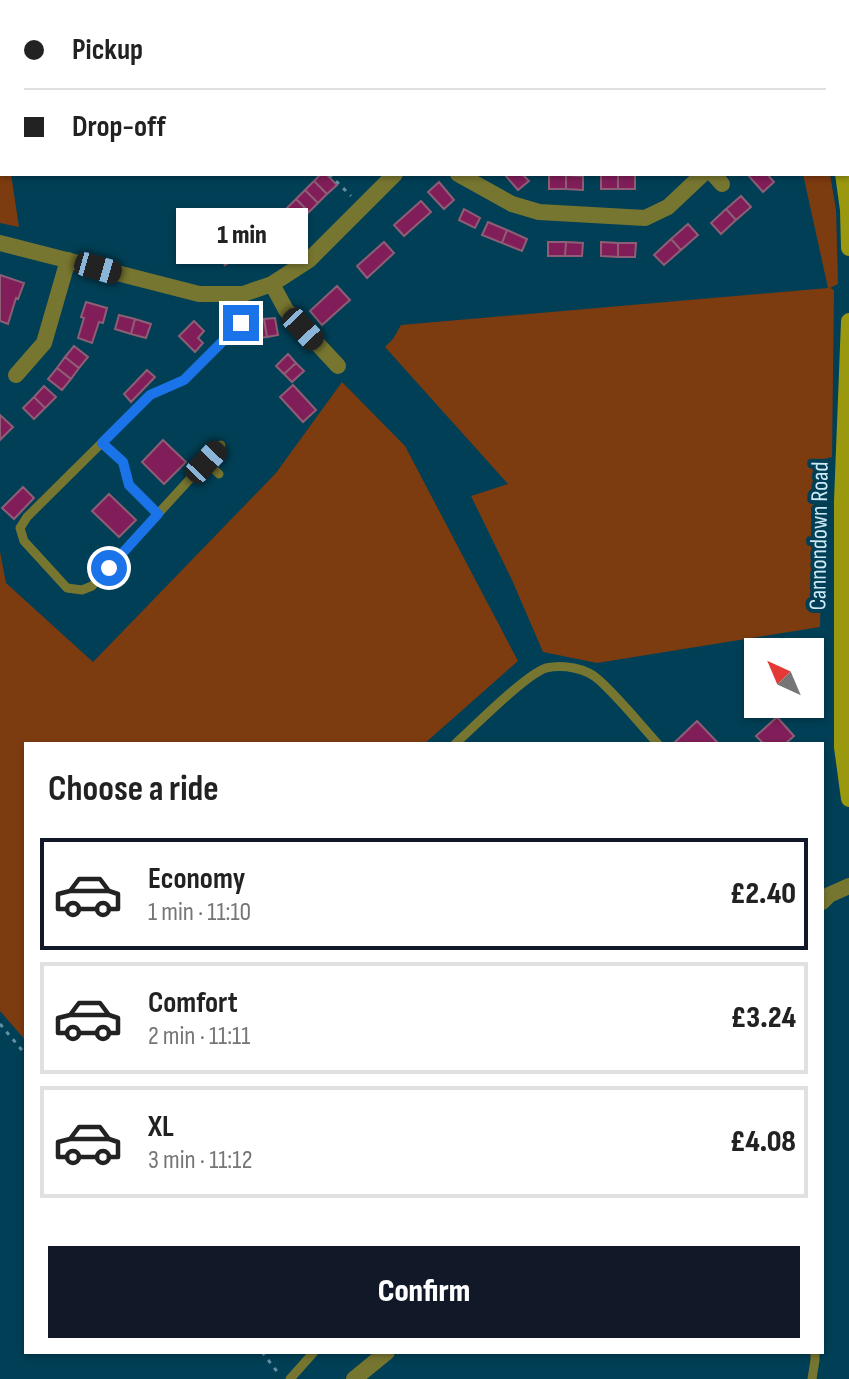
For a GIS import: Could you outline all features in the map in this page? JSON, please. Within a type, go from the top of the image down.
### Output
[{"type":"main road","points":[[843,176],[849,248]]},
{"type":"main road","name":"Cannondown Road","points":[[849,321],[842,501],[842,747],[849,799]]},
{"type":"street","points":[[0,243],[199,294],[243,294],[272,284],[309,260],[393,176]]},
{"type":"street","points":[[462,176],[512,204],[539,212],[645,218],[668,207],[701,176]]},
{"type":"street","points":[[16,375],[44,343],[68,260]]},
{"type":"street","points":[[272,284],[286,310],[338,366]]},
{"type":"street","points":[[824,900],[849,886]]},
{"type":"street","points":[[354,1379],[385,1354]]},
{"type":"lane","points":[[221,445],[92,586],[82,590],[67,588],[24,541],[20,528],[27,517],[150,395],[184,380],[241,323],[243,294]]},
{"type":"lane","points":[[102,443],[123,462],[129,485],[158,514]]},
{"type":"lane","points":[[206,462],[219,474]]},
{"type":"lane","points":[[457,742],[529,678],[545,669],[563,666],[597,677],[656,742]]},
{"type":"lane","points":[[290,1379],[312,1354]]},
{"type":"lane","points":[[812,1379],[815,1354]]},
{"type":"path","points":[[331,176],[362,207]]},
{"type":"path","points":[[0,1024],[24,1053]]},
{"type":"path","points":[[264,1354],[283,1379]]},
{"type":"shaded area","points":[[0,176],[11,176],[19,227],[0,223]]},
{"type":"shaded area","points":[[803,176],[830,176],[836,210],[838,284],[830,288],[834,290],[832,457],[824,459],[820,627],[597,663],[543,652],[471,496],[508,484],[385,347],[401,325],[828,288]]},
{"type":"shaded area","points":[[342,382],[405,446],[518,661],[426,742],[24,742],[24,1039],[0,1011],[0,552],[6,583],[93,662],[276,473]]},
{"type":"building","points":[[319,176],[328,176],[337,185],[327,194],[314,181]]},
{"type":"building","points":[[506,176],[524,176],[529,181],[518,190]]},
{"type":"building","points":[[549,176],[566,176],[566,189],[549,189]]},
{"type":"building","points":[[566,176],[583,176],[583,190],[566,189]]},
{"type":"building","points":[[601,176],[618,176],[618,189],[601,189]]},
{"type":"building","points":[[618,176],[635,176],[635,189],[618,189]]},
{"type":"building","points":[[749,176],[769,176],[774,182],[763,192]]},
{"type":"building","points":[[314,181],[327,194],[318,203],[305,190]]},
{"type":"building","points":[[439,182],[454,200],[444,209],[428,192]]},
{"type":"building","points":[[305,190],[318,203],[309,212],[296,199]]},
{"type":"building","points":[[741,196],[751,207],[736,220],[726,209]]},
{"type":"building","points":[[296,199],[309,212],[300,221],[287,208]]},
{"type":"building","points":[[421,201],[431,212],[404,236],[394,225]]},
{"type":"building","points":[[287,208],[300,221],[291,230],[278,217]]},
{"type":"building","points":[[464,209],[480,218],[475,228],[459,220]]},
{"type":"building","points":[[726,209],[736,220],[721,234],[711,223]]},
{"type":"building","points":[[212,216],[238,257],[225,265],[208,237],[195,245],[187,231]]},
{"type":"building","points":[[278,217],[291,230],[281,239],[268,226]]},
{"type":"building","points":[[488,222],[507,230],[502,243],[482,235]]},
{"type":"building","points":[[688,224],[698,235],[681,250],[671,239]]},
{"type":"building","points":[[507,230],[527,239],[522,251],[502,243]]},
{"type":"building","points":[[260,236],[270,253],[255,262],[245,245]]},
{"type":"building","points":[[671,239],[681,250],[664,265],[654,255]]},
{"type":"building","points":[[384,242],[394,253],[367,278],[357,266]]},
{"type":"building","points":[[548,242],[566,242],[565,256],[548,256]]},
{"type":"building","points":[[566,242],[583,243],[582,256],[565,256]]},
{"type":"building","points":[[601,242],[618,243],[618,257],[601,256]]},
{"type":"building","points":[[618,243],[636,243],[635,257],[618,257]]},
{"type":"building","points":[[0,275],[24,283],[8,324],[0,321]]},
{"type":"building","points":[[337,286],[350,300],[322,325],[310,311]]},
{"type":"building","points":[[86,302],[107,308],[92,343],[78,338]]},
{"type":"building","points":[[119,315],[135,319],[131,334],[115,329]]},
{"type":"building","points":[[275,318],[278,335],[267,337],[264,319]]},
{"type":"building","points":[[135,319],[151,324],[146,338],[131,334]]},
{"type":"building","points":[[264,319],[267,337],[256,338],[253,321]]},
{"type":"building","points":[[194,321],[204,331],[198,338],[203,343],[195,352],[179,336]]},
{"type":"building","points":[[74,346],[88,357],[79,368],[65,357]]},
{"type":"building","points":[[288,354],[296,363],[284,374],[276,366]]},
{"type":"building","points":[[65,357],[79,368],[71,379],[57,368]]},
{"type":"building","points":[[296,363],[304,371],[292,382],[284,374]]},
{"type":"building","points":[[57,368],[71,379],[62,390],[48,379]]},
{"type":"building","points":[[147,370],[155,377],[131,402],[124,394]]},
{"type":"building","points":[[293,385],[316,410],[303,422],[280,397]]},
{"type":"building","points":[[44,386],[56,397],[45,408],[34,397]]},
{"type":"building","points":[[34,397],[45,408],[34,419],[23,408]]},
{"type":"building","points":[[0,415],[13,427],[0,440]]},
{"type":"building","points":[[163,440],[186,462],[164,484],[142,462]]},
{"type":"building","points":[[23,487],[34,498],[14,519],[2,508]]},
{"type":"building","points":[[109,494],[136,520],[119,537],[92,511]]},
{"type":"building","points":[[776,718],[794,736],[787,742],[762,742],[756,736]]},
{"type":"building","points":[[697,721],[717,742],[675,742]]},
{"type":"route","points":[[109,568],[158,514],[129,485],[123,462],[102,443],[150,395],[184,380],[241,323]]}]
